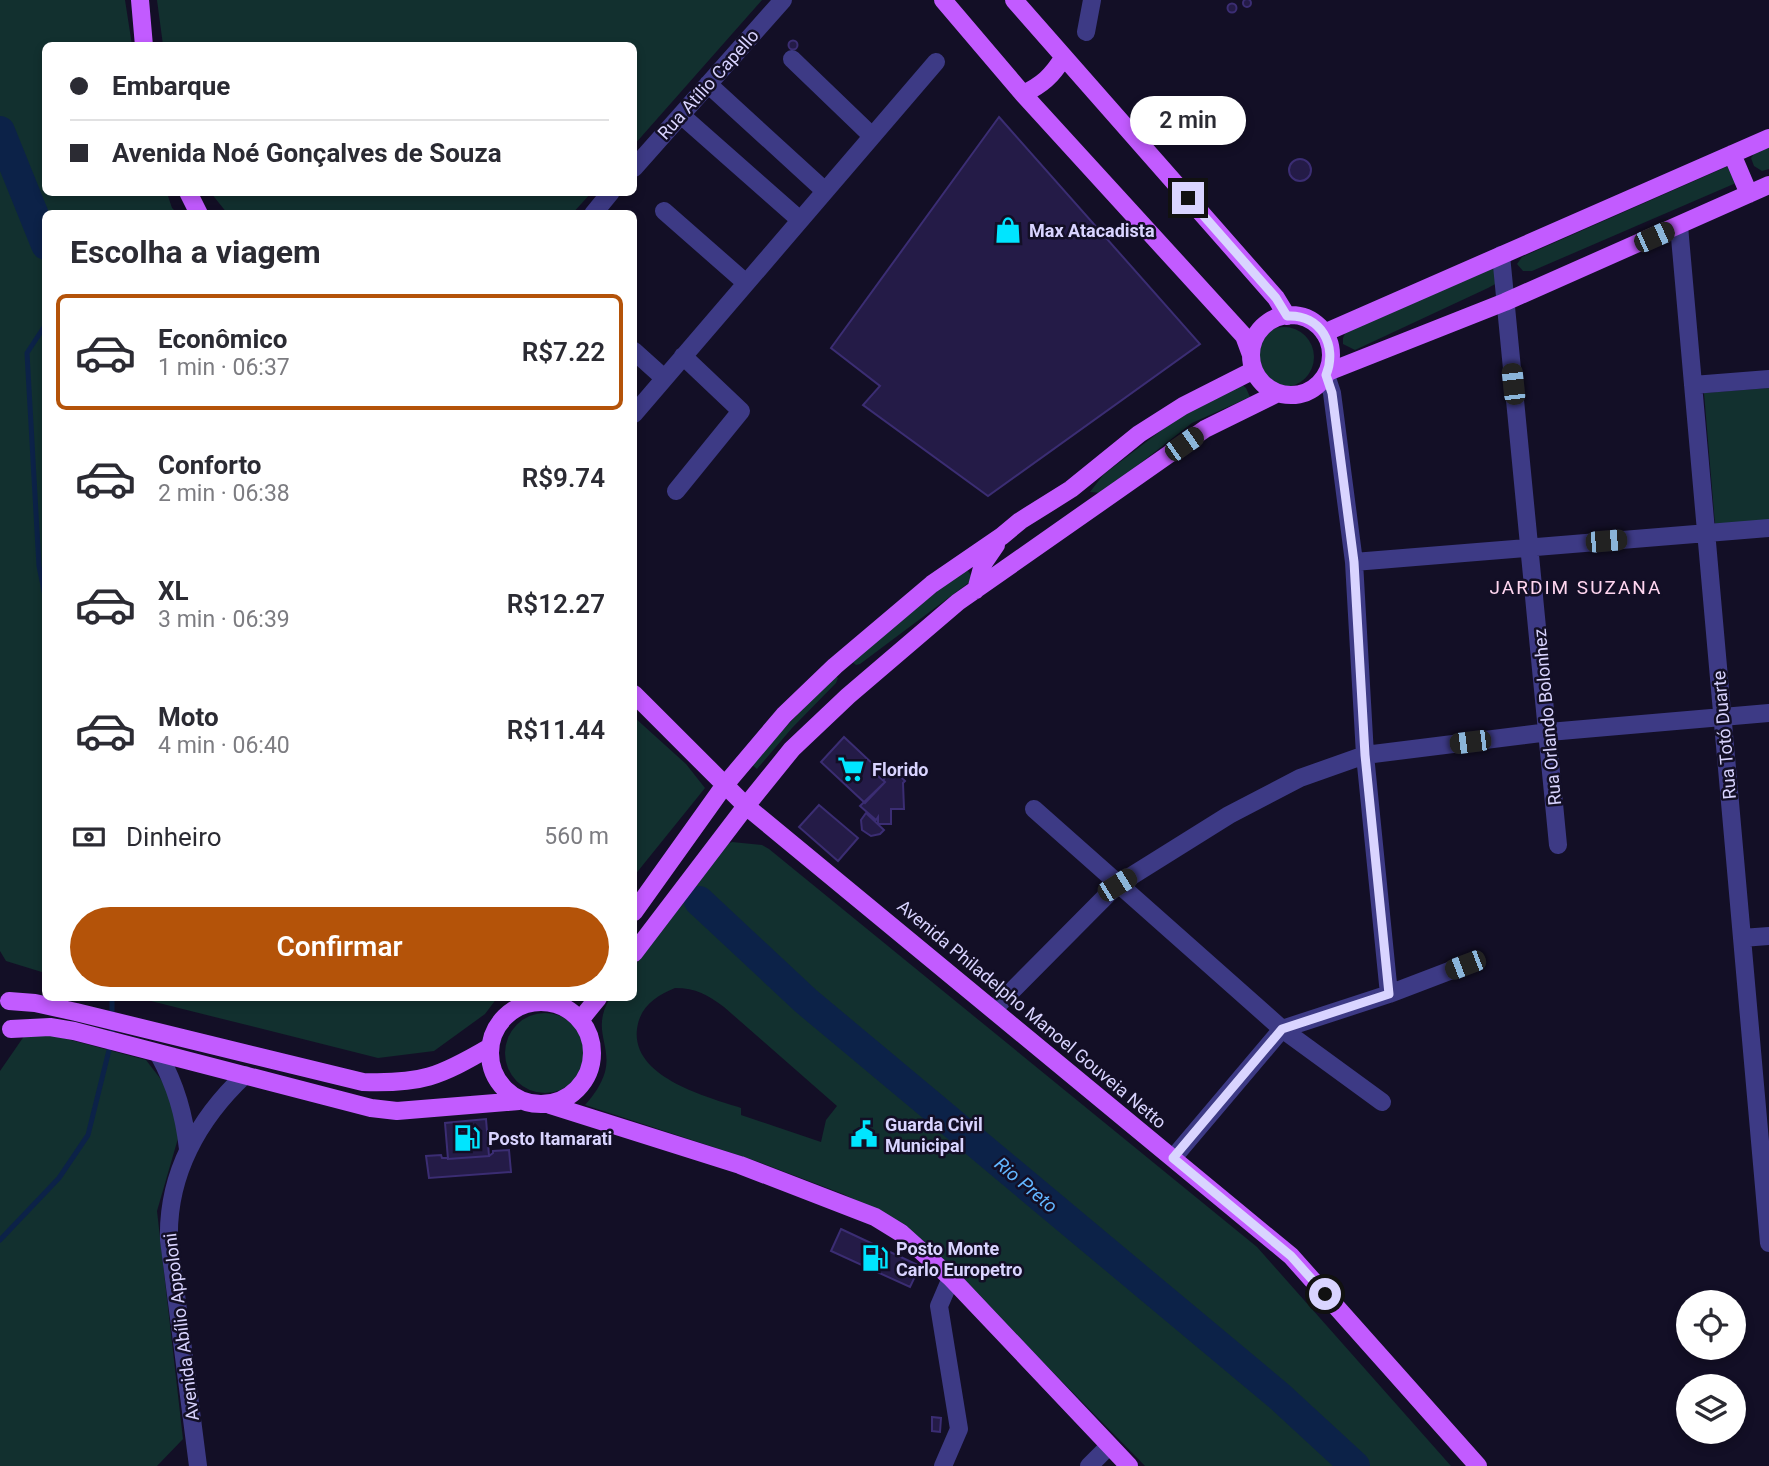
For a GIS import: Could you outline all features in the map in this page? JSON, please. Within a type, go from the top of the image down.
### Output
[{"type":"main road","points":[[140,0],[144,42]]},
{"type":"main road","points":[[943,0],[1023,94],[1244,336],[1262,384],[1278,393],[1297,395],[1306,392],[1769,185]]},
{"type":"main road","points":[[1014,0],[1276,298],[1287,316]]},
{"type":"main road","points":[[1023,94],[1053,75],[1063,58]]},
{"type":"main road","points":[[1324,333],[1769,138]]},
{"type":"main road","points":[[1732,154],[1749,194]]},
{"type":"main road","points":[[1252,363],[1253,341],[1263,326],[1287,316],[1301,316],[1310,320],[1324,333],[1331,354],[1326,381]]},
{"type":"main road","points":[[637,908],[724,786],[784,715],[835,666],[932,584],[1003,536],[1020,521],[1071,489],[1139,434],[1252,363]]},
{"type":"main road","points":[[637,949],[792,750],[857,688],[958,602],[1205,429],[1278,393]]},
{"type":"main road","points":[[1054,535],[1074,506],[1071,489]]},
{"type":"main road","points":[[976,590],[983,564],[1003,536]]},
{"type":"main road","points":[[835,666],[857,688]]},
{"type":"main road","name":"Avenida Philadelpho Manoel Gouveia Netto","points":[[637,697],[746,806],[1291,1256],[1478,1466]]},
{"type":"main road","points":[[5,998],[140,1027],[362,1082],[401,1083],[432,1077],[490,1047]]},
{"type":"main road","points":[[5,998],[15,1015],[6,1033]]},
{"type":"main road","points":[[519,1101],[502,1087],[492,1069],[490,1047],[497,1027],[512,1011],[532,1002],[544,1001]]},
{"type":"main road","points":[[550,1105],[571,1096],[586,1081],[593,1060],[592,1039],[581,1019],[557,1001]]},
{"type":"main road","points":[[581,1019],[596,1001]]},
{"type":"main road","points":[[6,1033],[50,1027],[74,1031],[371,1108],[397,1111],[519,1101],[550,1105],[740,1165],[875,1217],[901,1233],[951,1278],[1129,1466]]},
{"type":"street","name":"Rua Atílio Capello","points":[[637,165],[783,0]]},
{"type":"street","points":[[1086,32],[1092,0]]},
{"type":"street","points":[[792,59],[872,136]]},
{"type":"street","points":[[637,410],[936,62]]},
{"type":"street","points":[[708,83],[825,191]]},
{"type":"street","points":[[681,115],[800,220]]},
{"type":"street","points":[[1749,194],[1769,192]]},
{"type":"street","points":[[596,210],[608,196]]},
{"type":"street","points":[[664,211],[746,283]]},
{"type":"street","name":"Rua Totó Duarte","points":[[1679,226],[1769,1243]]},
{"type":"street","name":"Rua Orlando Bolonhez","points":[[1501,255],[1558,845]]},
{"type":"street","points":[[637,354],[664,378]]},
{"type":"street","points":[[676,491],[741,411],[683,356]]},
{"type":"street","points":[[1693,385],[1769,379]]},
{"type":"street","points":[[1326,381],[1354,562],[1365,755],[1389,994]]},
{"type":"street","points":[[1354,562],[1769,528]]},
{"type":"street","points":[[994,1009],[1117,885],[1229,815],[1300,778],[1365,755],[1549,732],[1769,713]]},
{"type":"street","points":[[1034,809],[1282,1029],[1382,1102]]},
{"type":"street","points":[[1742,938],[1769,936]]},
{"type":"street","points":[[1173,1158],[1282,1029],[1389,994],[1465,965]]},
{"type":"street","name":"Avenida Abílio Appoloni","points":[[159,1055],[177,1091],[184,1115],[188,1149]]},
{"type":"street","name":"Avenida Abílio Appoloni","points":[[198,1466],[169,1216],[174,1187],[188,1149],[220,1100],[245,1075]]},
{"type":"street","points":[[943,1466],[959,1429],[939,1306],[951,1278]]},
{"type":"street","points":[[1089,1466],[1109,1446]]},
{"type":"green space","points":[[0,0],[125,0],[132,42],[42,42],[42,196],[168,196],[174,210],[42,210],[42,972],[6,961],[0,951]]},
{"type":"green space","points":[[157,0],[762,0],[637,142],[637,42],[163,42]]},
{"type":"green space","points":[[1769,145],[1769,169],[1762,171],[1754,166],[1751,158],[1756,151]]},
{"type":"green space","points":[[1734,166],[1736,183],[1532,271],[1523,271],[1517,264],[1522,257],[1726,167]]},
{"type":"green space","points":[[213,196],[588,196],[576,210],[225,210]]},
{"type":"green space","points":[[1491,267],[1499,274],[1499,282],[1488,288],[1355,350],[1343,344],[1346,331]]},
{"type":"green space","points":[[1278,327],[1290,327],[1309,340],[1314,357],[1312,369],[1301,382],[1290,387],[1278,387],[1259,374],[1254,363],[1254,351],[1267,332]]},
{"type":"green space","points":[[1240,383],[1250,397],[1192,423],[1102,493],[1090,492],[1103,475],[1189,409]]},
{"type":"green space","points":[[1769,388],[1769,520],[1715,524],[1704,393]]},
{"type":"green space","points":[[962,571],[968,571],[971,581],[860,664],[856,665],[851,661]]},
{"type":"green space","points":[[835,675],[838,678],[836,683],[757,769],[751,764]]},
{"type":"green space","points":[[637,720],[686,764],[705,788],[637,872]]},
{"type":"green space","points":[[732,842],[762,845],[769,849],[1257,1247],[1451,1466],[1145,1466],[941,1258],[892,1218],[843,1194],[759,1162],[585,1105],[597,1090],[605,1072],[602,1019],[605,1009],[609,1001],[637,1001],[637,962],[726,845]],"holes":[[[675,988],[689,989],[724,1007],[837,1106],[826,1120],[821,1142],[741,1115],[741,1108],[691,1091],[658,1072],[646,1060],[638,1046],[637,1029],[645,1008]]]},
{"type":"green space","points":[[151,1001],[495,1001],[485,1014],[434,1051],[378,1058]]},
{"type":"green space","points":[[537,1013],[553,1013],[574,1024],[585,1045],[585,1061],[574,1082],[553,1093],[537,1093],[523,1087],[511,1075],[505,1061],[505,1045],[511,1031],[523,1019]]},
{"type":"green space","points":[[29,1029],[146,1060],[173,1095],[179,1135],[157,1211],[183,1439],[157,1466],[0,1466],[0,1071]]},
{"type":"building","points":[[1247,-1],[1251,3],[1247,7],[1243,3]]},
{"type":"building","points":[[1232,3],[1237,8],[1232,13],[1227,8]]},
{"type":"building","points":[[793,41],[797,45],[793,49],[789,45]]},
{"type":"building","name":"Max Atacadista","points":[[999,117],[1200,344],[988,496],[863,405],[880,386],[831,348]]},
{"type":"building","points":[[1300,159],[1310,166],[1311,170],[1304,180],[1300,181],[1290,174],[1289,170],[1296,160]]},
{"type":"building","name":"Florido","points":[[844,737],[876,767],[872,771],[885,782],[865,803],[821,762]]},
{"type":"building","points":[[893,769],[905,781],[904,809],[891,809],[891,824],[878,824],[878,817],[876,820],[860,806],[885,782],[883,780]]},
{"type":"building","points":[[819,805],[858,838],[838,861],[799,827]]},
{"type":"building","points":[[866,813],[884,830],[880,834],[871,836],[862,830],[861,820]]},
{"type":"building","name":"Posto Itamarati","points":[[486,1119],[489,1156],[448,1159],[445,1123]]},
{"type":"building","points":[[509,1150],[511,1172],[429,1178],[426,1156],[441,1155],[442,1158],[448,1159],[489,1156],[493,1151]]},
{"type":"building","name":"Posto Monte Carlo Europetro","points":[[841,1229],[920,1266],[910,1287],[831,1251]]},
{"type":"building","points":[[932,1417],[941,1418],[940,1432],[932,1431]]},
{"type":"waterway","name":"Rio Preto","points":[[0,131],[42,235]]},
{"type":"waterway","points":[[42,330],[27,353],[42,581]]},
{"type":"waterway","name":"Rio Preto","points":[[699,901],[806,1001],[1279,1396],[1355,1466]]},
{"type":"waterway","points":[[0,1240],[59,1178],[88,1135],[112,1038],[112,1001]]},
{"type":"place","name":"Max Atacadista","points":[[1008,230]]},
{"type":"place","name":"Florido","points":[[851,769]]},
{"type":"place","name":"Guarda Civil Municipal","points":[[864,1134]]},
{"type":"place","name":"Posto Itamarati","points":[[467,1138]]},
{"type":"place","name":"Posto Monte Carlo Europetro","points":[[875,1258]]},
{"type":"district","name":"JARDIM SUZANA","points":[[1576,587]]},
{"type":"route","points":[[1188,198],[1276,298],[1287,316],[1301,316],[1319,326],[1329,344],[1331,354],[1326,375],[1332,393],[1354,562],[1365,755],[1389,994],[1282,1029],[1173,1158],[1291,1256],[1325,1294]]}]
